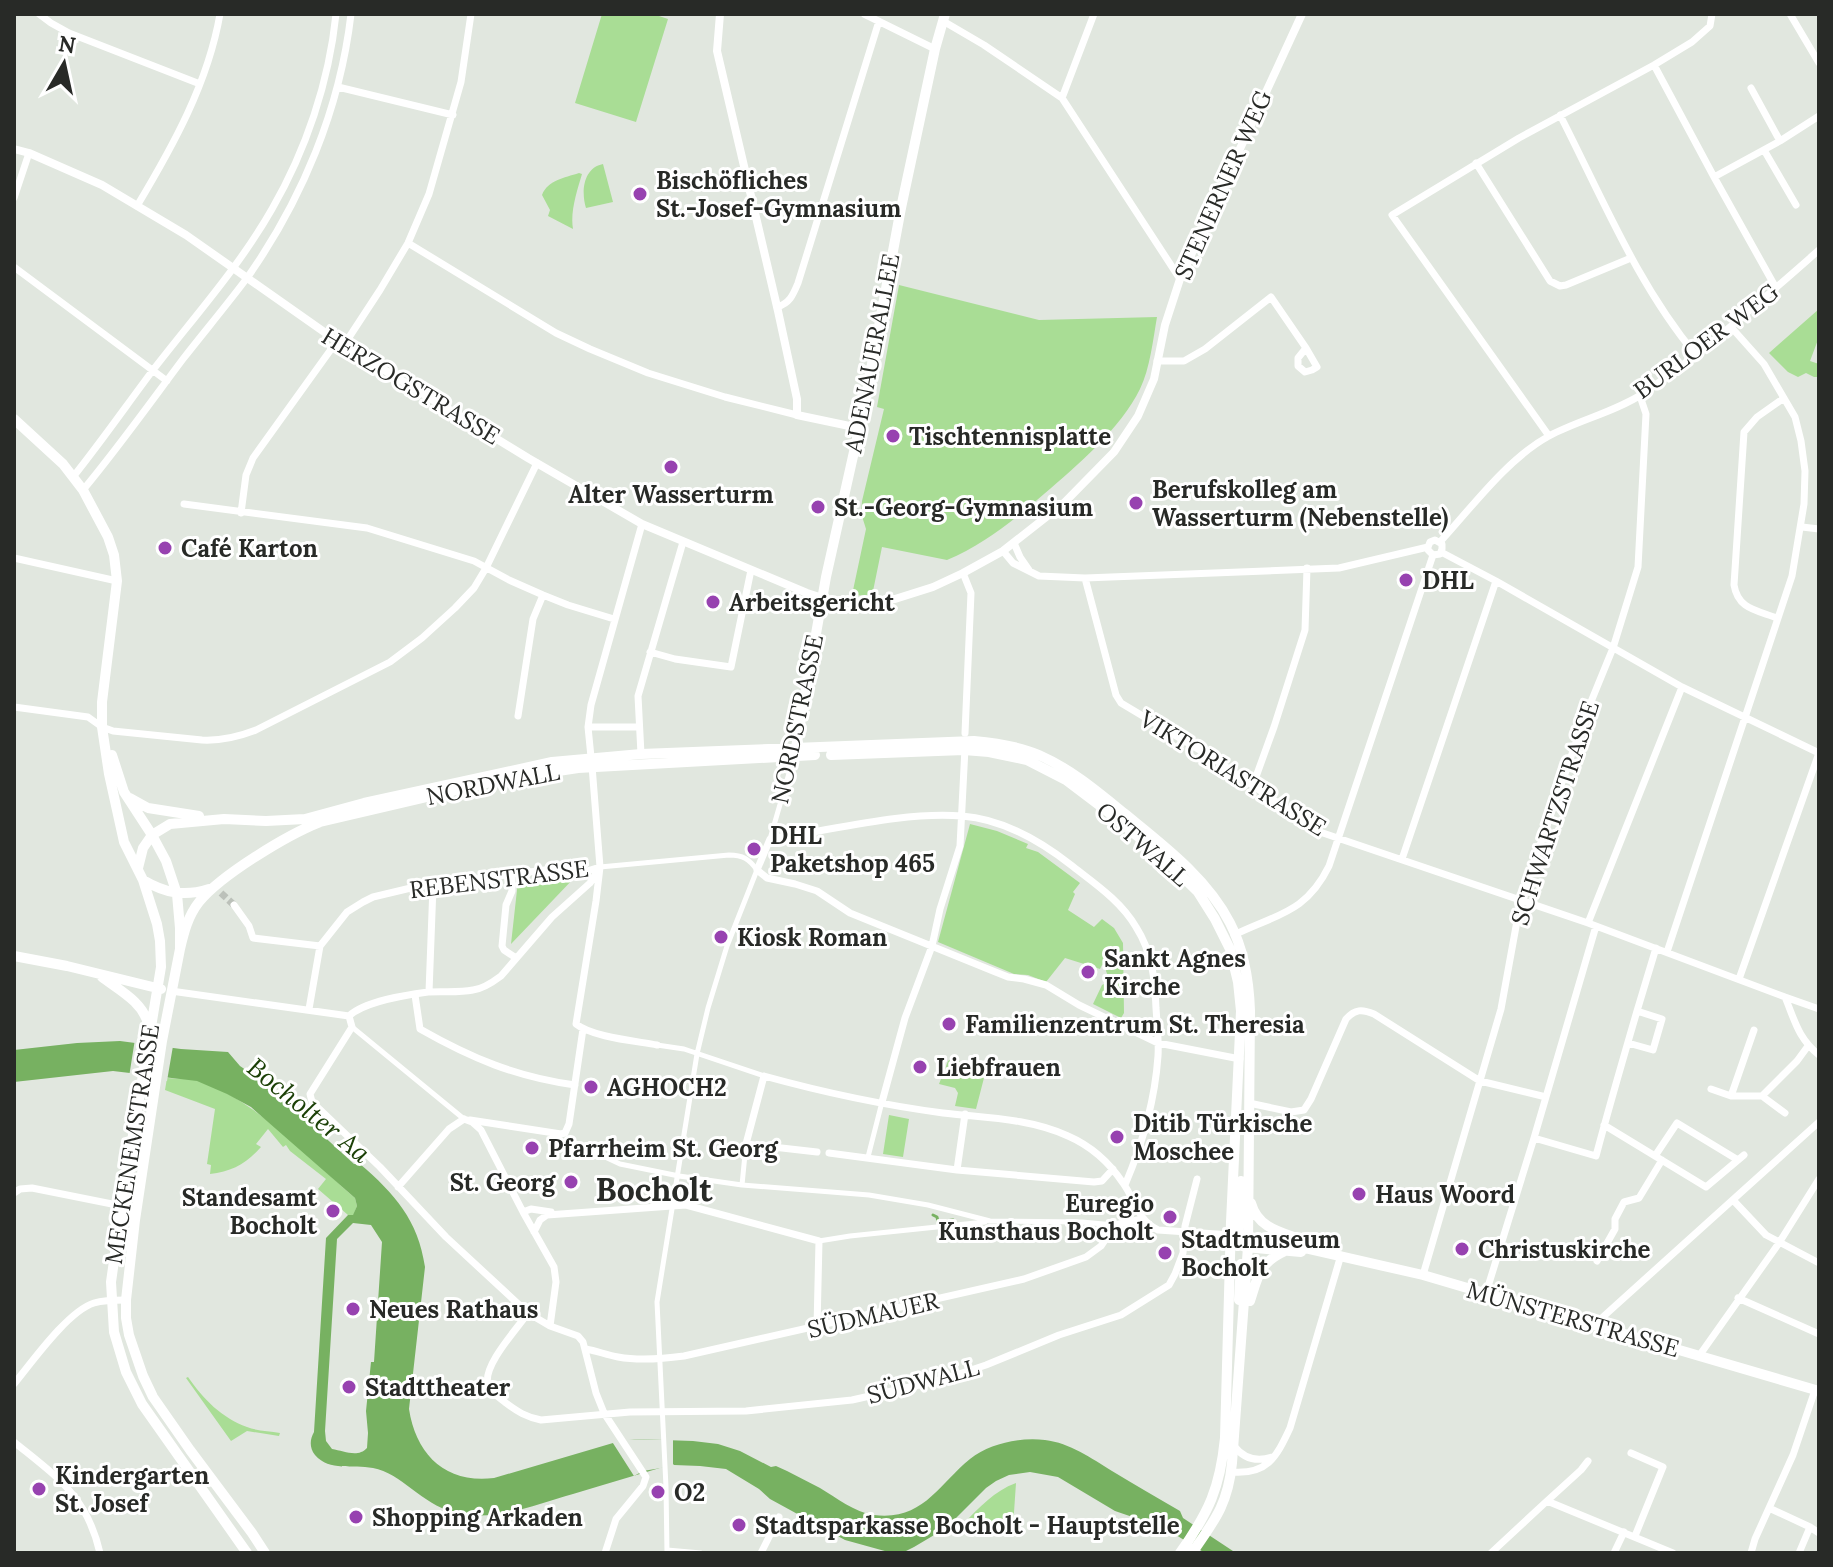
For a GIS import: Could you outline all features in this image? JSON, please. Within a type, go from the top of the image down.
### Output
[{"type":"main road","name":"ADENAUERALLEE","points":[[822,599],[859,428],[901,208],[944,17]]},
{"type":"main road","points":[[14,419],[63,464],[83,490],[114,555],[117,581],[102,702],[102,727],[124,792],[166,861],[177,894],[180,949]]},
{"type":"main road","name":"NORDSTRASSE","points":[[795,752],[822,599]]},
{"type":"main road","name":"MECKENEMSTRASSE","points":[[102,727],[124,842],[150,898],[161,956],[111,1282],[116,1340],[142,1404],[247,1553]]},
{"type":"main road","name":"OSTWALL","points":[[795,752],[965,741],[1023,749],[1054,762],[1090,786],[1196,876],[1221,907],[1230,936],[1240,995],[1237,1135],[1240,1241]]},
{"type":"main road","name":"NORDWALL","points":[[180,949],[189,918],[199,903],[236,870],[307,827],[335,818],[500,780],[641,754],[795,752]]},
{"type":"main road","name":"NORDWALL","points":[[224,819],[305,819],[552,762],[795,752]]},
{"type":"main road","points":[[124,792],[148,808],[224,819]]},
{"type":"main road","points":[[138,868],[143,848],[152,835],[170,824],[224,819]]},
{"type":"main road","points":[[266,821],[276,827],[278,844]]},
{"type":"main road","points":[[143,880],[156,888],[177,894]]},
{"type":"main road","name":"NORDWALL","points":[[177,894],[216,889]]},
{"type":"main road","name":"OSTWALL","points":[[1230,936],[1245,962],[1249,988],[1248,1191],[1240,1241]]},
{"type":"main road","name":"MECKENEMSTRASSE","points":[[180,949],[136,1208],[126,1318],[133,1350],[153,1397],[265,1553]]},
{"type":"main road","points":[[14,956],[171,991]]},
{"type":"main road","points":[[97,973],[140,1007],[146,1016],[148,1038]]},
{"type":"main road","name":"OSTWALL","points":[[1248,1191],[1253,1211],[1266,1226],[1327,1252]]},
{"type":"main road","points":[[1240,1241],[1239,1298],[1244,1322]]},
{"type":"main road","points":[[1192,1553],[1207,1522],[1223,1460],[1240,1241]]},
{"type":"main road","name":"MÜNSTERSTRASSE","points":[[1240,1241],[1285,1251],[1327,1252]]},
{"type":"main road","name":"MÜNSTERSTRASSE","points":[[1240,1241],[1327,1252],[1423,1275],[1817,1390]]},
{"type":"main road","points":[[1180,1553],[1225,1499],[1231,1472],[1244,1322],[1263,1266],[1285,1251]]},
{"type":"street","points":[[39,14],[69,33],[200,84]]},
{"type":"street","points":[[51,23],[55,14]]},
{"type":"street","points":[[137,206],[200,84],[220,14]]},
{"type":"street","points":[[73,477],[233,268],[271,211],[293,170],[324,83],[336,14]]},
{"type":"street","points":[[83,490],[246,278],[295,198],[320,143],[338,87],[351,14]]},
{"type":"street","points":[[241,513],[246,475],[253,458],[380,290],[408,243],[429,194],[453,115],[467,53],[471,14]]},
{"type":"street","points":[[720,14],[717,51],[777,307],[797,399],[797,415]]},
{"type":"street","points":[[864,14],[935,49]]},
{"type":"street","points":[[1062,98],[1094,14]]},
{"type":"street","name":"STENERNER WEG","points":[[822,599],[862,603],[895,599],[921,592],[963,573],[1003,551],[1064,503],[1114,452],[1150,391],[1165,325],[1180,279],[1302,14]]},
{"type":"street","points":[[1549,436],[1392,215],[1476,163],[1699,37],[1710,26],[1712,14]]},
{"type":"street","points":[[1790,14],[1819,63]]},
{"type":"street","points":[[944,17],[1062,98],[1180,279]]},
{"type":"street","points":[[777,307],[790,300],[798,283],[879,21]]},
{"type":"street","points":[[1654,65],[1776,288]]},
{"type":"street","points":[[338,87],[453,115]]},
{"type":"street","points":[[1751,88],[1780,141]]},
{"type":"street","points":[[1560,115],[1631,258],[1659,307],[1696,355]]},
{"type":"street","points":[[1714,177],[1819,116]]},
{"type":"street","name":"HERZOGSTRASSE","points":[[14,149],[102,185],[186,235],[340,343],[642,524],[822,599]]},
{"type":"street","points":[[1764,150],[1796,205]]},
{"type":"street","points":[[14,198],[29,153]]},
{"type":"street","points":[[1476,163],[1550,281],[1566,285],[1631,258]]},
{"type":"street","points":[[408,243],[556,333],[601,354],[648,373],[725,397],[859,428]]},
{"type":"street","name":"BURLOER WEG","points":[[1440,542],[1521,456],[1549,436],[1640,396],[1731,327],[1819,250]]},
{"type":"street","points":[[14,267],[167,381]]},
{"type":"street","points":[[1157,361],[1184,361],[1205,349],[1271,297],[1306,348]]},
{"type":"street","points":[[1667,952],[1792,576],[1802,527],[1805,482],[1795,417],[1764,364],[1731,327]]},
{"type":"street","name":"SCHWARTZSTRASSE","points":[[1423,1275],[1501,1009],[1521,899],[1586,714],[1613,648],[1638,567],[1646,414],[1640,396]]},
{"type":"street","points":[[1777,618],[1743,605],[1736,597],[1734,585],[1744,432],[1757,417],[1784,398]]},
{"type":"street","points":[[127,406],[141,415]]},
{"type":"street","points":[[14,707],[88,717],[113,731],[216,740],[235,738],[256,730],[390,662],[455,608],[474,588],[486,568],[537,463]]},
{"type":"street","points":[[184,504],[367,528],[474,561],[543,595],[614,619]]},
{"type":"street","points":[[398,1187],[449,1129],[464,1119],[561,1134],[565,1133],[569,1124],[600,867],[588,727],[595,685],[642,524]]},
{"type":"street","points":[[1802,527],[1819,529]]},
{"type":"street","points":[[1003,551],[1013,563],[1030,572],[1047,577],[1085,578],[1354,565],[1428,547],[1433,541],[1440,542],[1442,547],[1437,553],[1329,866],[1319,886],[1302,903],[1288,911],[1230,936]]},
{"type":"street","points":[[641,754],[638,696],[683,542]]},
{"type":"street","points":[[1014,543],[1030,572]]},
{"type":"street","points":[[1428,547],[1428,550],[1496,581],[1682,687],[1819,753],[1739,979]]},
{"type":"street","points":[[14,558],[117,581]]},
{"type":"street","points":[[1253,785],[1305,630],[1307,568]]},
{"type":"street","points":[[650,652],[731,667],[751,570]]},
{"type":"street","points":[[868,1157],[905,1018],[932,946],[960,846],[971,593],[963,573]]},
{"type":"street","name":"VIKTORIASTRASSE","points":[[1085,578],[1116,695],[1121,703],[1213,758],[1308,825],[1320,832],[1592,924],[1819,1009]]},
{"type":"street","points":[[1402,859],[1496,581]]},
{"type":"street","points":[[518,716],[533,619],[543,595]]},
{"type":"street","points":[[1486,1293],[1546,1097],[1592,924],[1682,687]]},
{"type":"street","points":[[588,727],[639,727]]},
{"type":"street","name":"NORDSTRASSE","points":[[770,839],[795,752]]},
{"type":"street","points":[[701,1553],[667,1552],[657,1302],[697,1054],[715,984],[770,839],[895,820],[962,816],[990,821],[1029,836],[1064,860],[1124,911],[1135,923],[1149,954],[1155,983],[1158,1043],[1152,1100],[1125,1185]]},
{"type":"street","name":"REBENSTRASSE","points":[[309,1009],[320,946],[347,912],[373,897],[415,887],[545,870],[555,875],[578,874],[600,867],[729,855],[745,857],[757,870]]},
{"type":"street","points":[[171,991],[349,1016],[371,1004],[429,992],[475,990],[501,976],[552,917],[590,883],[600,867]]},
{"type":"street","points":[[757,870],[767,878],[817,891],[850,913],[1008,977],[1046,985],[1079,1005],[1158,1043],[1240,1059]]},
{"type":"street","points":[[512,875],[502,946],[516,958]]},
{"type":"street","points":[[429,992],[433,886]]},
{"type":"street","points":[[234,905],[249,926],[253,938],[320,946]]},
{"type":"street","points":[[1534,1138],[1596,1156],[1656,948]]},
{"type":"street","points":[[415,995],[420,1029],[512,1072],[543,1081],[575,1085]]},
{"type":"street","points":[[1785,997],[1798,1034],[1819,1055]]},
{"type":"street","points":[[1249,1103],[1291,1112],[1304,1110],[1346,1019],[1352,1012],[1360,1010],[1374,1014],[1480,1081],[1546,1097]]},
{"type":"street","points":[[1628,1043],[1653,1050],[1662,1019],[1637,1011]]},
{"type":"street","points":[[349,1016],[352,1027],[481,1130],[556,1272],[550,1326]]},
{"type":"street","points":[[352,1027],[310,1094],[312,1102],[446,1237],[528,1313],[550,1326],[578,1336],[583,1342],[604,1413],[644,1473],[646,1481],[616,1519],[605,1553]]},
{"type":"street","points":[[579,1027],[624,1040],[684,1049],[755,1074],[818,1090],[1055,1130],[1092,1150],[1113,1169],[1149,1226],[1184,1233],[1196,1240],[1240,1241]]},
{"type":"street","points":[[1731,1096],[1754,1030]]},
{"type":"street","points":[[1762,1096],[1808,1046]]},
{"type":"street","points":[[742,1185],[746,1144],[764,1076]]},
{"type":"street","points":[[1711,1089],[1731,1096],[1762,1096],[1785,1113]]},
{"type":"street","points":[[957,1170],[965,1114]]},
{"type":"street","points":[[1594,1325],[1819,1122]]},
{"type":"street","points":[[1597,1261],[1615,1229],[1615,1219],[1624,1202],[1639,1198],[1658,1158],[1677,1123],[1741,1157],[1706,1187],[1658,1158],[1604,1125]]},
{"type":"street","points":[[569,1140],[620,1164],[679,1176],[742,1185],[869,1195],[928,1205],[990,1221]]},
{"type":"street","points":[[746,1144],[817,1152]]},
{"type":"street","points":[[829,1153],[957,1170],[1094,1182],[1102,1181],[1113,1169]]},
{"type":"street","name":"SÜDWALL","points":[[528,1313],[491,1363],[487,1376],[492,1392],[522,1415],[541,1420],[604,1413],[746,1411],[852,1400],[956,1375],[1121,1315],[1154,1296],[1169,1285],[1183,1253],[1184,1233],[1197,1179]]},
{"type":"street","points":[[1699,1356],[1779,1243],[1819,1179]]},
{"type":"street","points":[[14,1193],[32,1188],[122,1206]]},
{"type":"street","points":[[1733,1200],[1754,1224],[1779,1243],[1819,1263]]},
{"type":"street","points":[[534,1232],[540,1220],[547,1215],[674,1206],[696,1207],[819,1241],[990,1221],[1115,1225],[1142,1219]]},
{"type":"street","points":[[523,1212],[531,1209],[560,1214]]},
{"type":"street","name":"SÜDMAUER","points":[[586,1349],[617,1357],[659,1359],[684,1356],[988,1289],[1086,1257],[1101,1246],[1115,1225]]},
{"type":"street","points":[[817,1327],[819,1241]]},
{"type":"street","points":[[1231,1472],[1259,1470],[1268,1464],[1290,1428],[1341,1255]]},
{"type":"street","points":[[1738,1298],[1819,1334]]},
{"type":"street","points":[[14,1384],[60,1329],[82,1309],[112,1300]]},
{"type":"street","name":"MECKENEMSTRASSE","points":[[112,1300],[126,1300]]},
{"type":"street","points":[[1751,1553],[1817,1390]]},
{"type":"street","points":[[14,1442],[55,1476],[84,1509],[100,1553]]},
{"type":"street","points":[[1233,1445],[1252,1459],[1274,1456]]},
{"type":"street","points":[[1631,1453],[1663,1467],[1635,1536]]},
{"type":"street","points":[[1491,1553],[1588,1461]]},
{"type":"street","points":[[1547,1501],[1673,1553]]},
{"type":"street","points":[[1769,1508],[1819,1534]]},
{"type":"street","points":[[761,1553],[779,1517]]},
{"type":"street","points":[[1799,1553],[1810,1527]]},
{"type":"street","points":[[1614,1553],[1624,1532]]},
{"type":"shaded area","points":[[602,14],[653,14],[668,19],[636,122],[575,103]]},
{"type":"shaded area","points":[[603,164],[613,202],[586,208],[585,182],[591,170]]},
{"type":"shaded area","points":[[582,174],[573,209],[573,229],[548,216],[550,210],[542,195],[552,183]]},
{"type":"shaded area","points":[[899,285],[1039,320],[1157,317],[1149,363],[1132,404],[1110,432],[1070,471],[998,531],[947,560],[882,547],[872,596],[852,595],[866,529],[861,513],[862,501],[884,409],[877,407]]},
{"type":"shaded area","points":[[1819,309],[1819,337],[1810,361],[1819,364],[1819,377],[1806,373],[1798,377],[1788,372],[1769,353]]},
{"type":"shaded area","points":[[970,824],[1028,844],[1026,848],[1038,852],[1080,883],[1073,892],[1075,894],[1068,910],[1094,927],[1102,919],[1114,928],[1123,943],[1124,1013],[1121,1018],[1093,1004],[1106,983],[1107,967],[1102,965],[1100,969],[1065,958],[1046,982],[1028,975],[1014,974],[938,942]]},
{"type":"shaded area","points":[[576,876],[511,944],[518,881]]},
{"type":"shaded area","points":[[120,1041],[228,1052],[240,1066],[269,1086],[394,1197],[417,1235],[425,1267],[409,1409],[418,1440],[426,1453],[448,1471],[477,1479],[494,1478],[634,1439],[693,1441],[718,1444],[771,1467],[776,1466],[860,1511],[891,1515],[917,1507],[978,1453],[1016,1440],[1045,1440],[1063,1444],[1088,1456],[1180,1511],[1183,1518],[1236,1553],[1205,1553],[1176,1535],[1115,1511],[1058,1477],[1030,1472],[1009,1475],[996,1481],[946,1528],[904,1552],[892,1553],[845,1540],[770,1499],[726,1469],[673,1464],[528,1507],[498,1514],[468,1515],[442,1508],[383,1471],[327,1464],[315,1455],[311,1443],[326,1238],[348,1215],[353,1215],[357,1206],[355,1198],[251,1107],[197,1081],[113,1071],[14,1082],[14,1050]],"holes":[[[353,1223],[371,1225],[382,1242],[374,1362],[371,1362],[366,1411],[367,1448],[351,1453],[332,1449],[326,1441],[325,1431],[337,1239]]]},
{"type":"shaded area","points":[[951,1059],[975,1066],[976,1071],[985,1074],[976,1109],[955,1106],[958,1093],[955,1088],[939,1084]]},
{"type":"shaded area","points":[[167,1078],[199,1081],[241,1101],[355,1198],[357,1206],[353,1216],[318,1189],[326,1179],[286,1145],[283,1147],[268,1129],[256,1144],[261,1147],[250,1158],[232,1169],[210,1174],[211,1165],[207,1164],[215,1109],[165,1090]]},
{"type":"shaded area","points":[[889,1115],[909,1119],[903,1157],[883,1154]]},
{"type":"shaded area","points":[[188,1377],[221,1413],[251,1428],[280,1433],[279,1436],[247,1431],[231,1441]]},
{"type":"shaded area","points":[[1016,1483],[1013,1527],[963,1524],[994,1495]]},
{"type":"pier","points":[[135,1039],[173,1046],[167,1081],[129,1077]]},
{"type":"pier","points":[[611,1440],[673,1440],[673,1466],[643,1471],[634,1476]]},
{"type":"waterway","points":[[933,1215],[938,1222],[953,1220]]},
{"type":"tunnel","points":[[221,893],[234,905]]},
{"type":"place","name":"Bischöfliches St.-Josef-Gymnasium","points":[[640,194]]},
{"type":"place","name":"Tischtennisplatte","points":[[893,436]]},
{"type":"place","name":"Alter Wasserturm","points":[[671,467]]},
{"type":"place","name":"Berufskolleg am Wasserturm (Nebenstelle)","points":[[1136,503]]},
{"type":"place","name":"St.-Georg-Gymnasium","points":[[818,507]]},
{"type":"place","name":"Café Karton","points":[[165,548]]},
{"type":"place","name":"DHL","points":[[1406,580]]},
{"type":"place","name":"Arbeitsgericht","points":[[713,602]]},
{"type":"place","name":"DHL Paketshop 465","points":[[754,849]]},
{"type":"place","name":"Kiosk Roman","points":[[721,937]]},
{"type":"place","name":"Sankt Agnes Kirche","points":[[1088,972]]},
{"type":"place","name":"Familienzentrum St. Theresia","points":[[949,1024]]},
{"type":"place","name":"Liebfrauen","points":[[920,1067]]},
{"type":"place","name":"AGHOCH2","points":[[591,1087]]},
{"type":"place","name":"Ditib Türkische Moschee","points":[[1117,1137]]},
{"type":"place","name":"Pfarrheim St. Georg","points":[[532,1148]]},
{"type":"place","name":"St. Georg","points":[[571,1182]]},
{"type":"place","name":"Haus Woord","points":[[1359,1194]]},
{"type":"place","name":"Standesamt Bocholt","points":[[333,1211]]},
{"type":"place","name":"Euregio Kunsthaus Bocholt","points":[[1170,1217]]},
{"type":"place","name":"Christuskirche","points":[[1462,1249]]},
{"type":"place","name":"Stadtmuseum Bocholt","points":[[1165,1253]]},
{"type":"place","name":"Neues Rathaus","points":[[353,1309]]},
{"type":"place","name":"Stadttheater","points":[[349,1387]]},
{"type":"place","name":"Kindergarten St. Josef","points":[[39,1489]]},
{"type":"place","name":"O2","points":[[658,1492]]},
{"type":"place","name":"Shopping Arkaden","points":[[356,1517]]},
{"type":"place","name":"Stadtsparkasse Bocholt - Hauptstelle","points":[[739,1525]]},
{"type":"district","name":"Bocholt","points":[[654,1189]]},
{"type":"water label","name":"Bocholter Aa","points":[[309,1110]]}]
